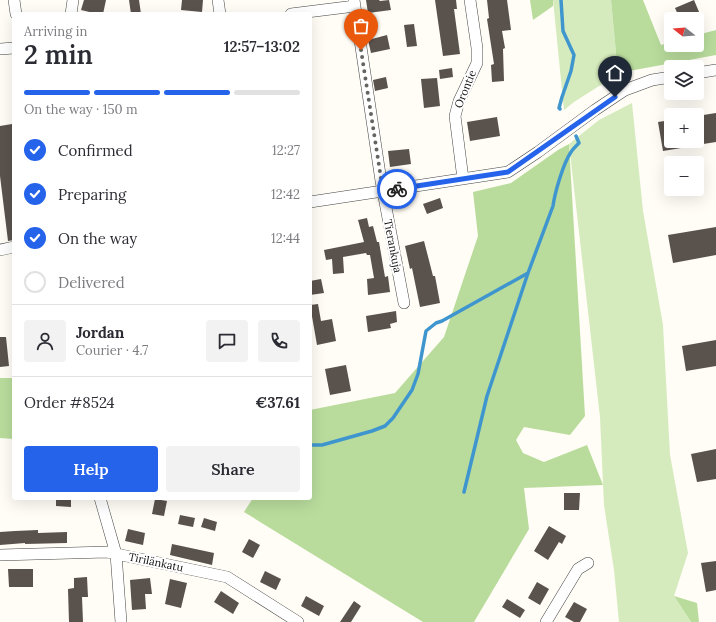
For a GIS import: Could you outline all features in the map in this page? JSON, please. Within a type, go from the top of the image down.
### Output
[{"type":"street","points":[[14,0],[16,12]]},
{"type":"street","points":[[71,12],[73,0]]},
{"type":"street","points":[[218,0],[220,12]]},
{"type":"street","name":"Orontie","points":[[463,179],[455,116],[459,101],[476,63],[477,48],[470,0]]},
{"type":"street","points":[[302,12],[354,3]]},
{"type":"street","name":"Tierankuja","points":[[354,3],[383,191],[404,303]]},
{"type":"street","points":[[0,49],[12,48]]},
{"type":"street","points":[[704,72],[716,70]]},
{"type":"street","points":[[312,202],[508,172],[625,90],[652,80],[664,78]]},
{"type":"street","points":[[0,250],[12,247]]},
{"type":"street","points":[[101,500],[116,554],[120,622]]},
{"type":"street","name":"Tirilänkatu","points":[[0,555],[107,552],[227,577],[298,622]]},
{"type":"street","points":[[546,622],[578,569],[588,563]]},
{"type":"green space","points":[[530,0],[553,0],[553,6],[533,20]]},
{"type":"green space","points":[[553,0],[611,0],[618,74],[564,110]]},
{"type":"green space","points":[[611,0],[643,0],[661,45],[664,44],[664,52],[704,52],[704,33],[716,30],[716,55],[689,60],[664,60],[664,65],[618,74]]},
{"type":"green space","points":[[632,103],[643,211],[663,325],[670,455],[688,553],[674,596],[691,622],[619,622],[614,570],[604,505],[600,417],[569,144],[599,120]]},
{"type":"green space","points":[[569,144],[585,416],[570,435],[524,427],[516,440],[523,453],[544,462],[587,445],[603,485],[524,488],[529,529],[474,622],[423,622],[244,512],[252,500],[312,500],[312,410],[395,393],[444,337],[478,236],[473,192],[511,183]]},
{"type":"green space","points":[[0,378],[12,378],[12,439],[0,438]]},
{"type":"green space","points":[[674,596],[697,603],[699,622],[691,622]]},
{"type":"building","points":[[84,0],[106,0],[103,12],[90,12],[81,10]]},
{"type":"building","points":[[129,0],[139,0],[141,12],[131,12]]},
{"type":"building","points":[[182,0],[203,0],[202,12],[181,10]]},
{"type":"building","points":[[366,0],[389,0],[391,10],[368,13]]},
{"type":"building","points":[[435,0],[456,0],[457,9],[454,9],[460,54],[443,56]]},
{"type":"building","points":[[487,0],[507,0],[511,30],[502,31],[505,48],[503,49],[504,81],[492,82],[491,65],[494,64],[487,19],[489,18]]},
{"type":"building","points":[[694,0],[699,12],[677,12],[675,8]]},
{"type":"building","points":[[414,24],[417,46],[407,47],[404,25]]},
{"type":"building","points":[[387,35],[390,49],[371,53],[368,40]]},
{"type":"building","points":[[452,68],[453,77],[440,79],[439,70]]},
{"type":"building","points":[[386,77],[388,88],[375,91],[373,80]]},
{"type":"building","points":[[437,78],[440,106],[424,108],[421,79]]},
{"type":"building","points":[[716,113],[716,142],[704,144],[704,115]]},
{"type":"building","points":[[497,117],[500,136],[470,141],[467,122]]},
{"type":"building","points":[[664,121],[664,148],[681,148],[663,151],[658,122]]},
{"type":"building","points":[[12,124],[12,240],[8,241],[0,176],[0,126]]},
{"type":"building","points":[[409,149],[411,164],[390,167],[388,151]]},
{"type":"building","points":[[440,198],[443,208],[427,214],[423,204]]},
{"type":"building","points":[[367,218],[369,227],[373,226],[377,242],[379,242],[385,277],[388,276],[390,292],[368,295],[367,279],[374,278],[370,255],[367,255],[366,253],[343,257],[344,273],[333,274],[332,259],[326,260],[324,250],[364,242],[358,220]]},
{"type":"building","points":[[716,227],[716,255],[673,263],[668,235]]},
{"type":"building","points":[[424,241],[433,276],[435,276],[440,303],[420,307],[412,268],[410,269],[405,246]]},
{"type":"building","points":[[321,279],[324,293],[312,295],[312,281]]},
{"type":"building","points":[[318,304],[321,321],[332,319],[336,341],[317,345],[312,316],[312,305]]},
{"type":"building","points":[[396,311],[397,322],[390,324],[391,328],[368,332],[366,316]]},
{"type":"building","points":[[0,337],[6,337],[9,366],[0,367]]},
{"type":"building","points":[[716,340],[716,366],[686,371],[682,346]]},
{"type":"building","points":[[346,365],[351,391],[330,395],[325,369]]},
{"type":"building","points":[[716,449],[716,479],[697,482],[691,454]]},
{"type":"building","points":[[564,493],[580,493],[579,510],[564,510]]},
{"type":"building","points":[[56,500],[71,500],[71,507],[56,506]]},
{"type":"building","points":[[155,500],[167,501],[164,516],[152,514]]},
{"type":"building","points":[[180,515],[195,518],[193,527],[178,524]]},
{"type":"building","points":[[204,518],[217,522],[215,531],[201,527]]},
{"type":"building","points":[[549,526],[566,536],[562,544],[559,542],[548,560],[534,551]]},
{"type":"building","points":[[128,529],[145,533],[143,545],[125,541]]},
{"type":"building","points":[[38,530],[38,533],[67,532],[67,543],[25,543],[0,545],[0,532]]},
{"type":"building","points":[[249,539],[260,545],[253,558],[242,552]]},
{"type":"building","points":[[172,544],[214,553],[212,565],[170,555]]},
{"type":"building","points":[[716,561],[716,590],[706,592],[701,563]]},
{"type":"building","points":[[8,569],[33,569],[33,587],[9,587]]},
{"type":"building","points":[[265,571],[281,579],[276,590],[260,582]]},
{"type":"building","points":[[87,577],[88,597],[82,597],[83,622],[69,622],[68,589],[74,588],[74,578]]},
{"type":"building","points":[[150,578],[152,594],[145,594],[146,609],[132,610],[130,580]]},
{"type":"building","points":[[170,579],[187,583],[181,608],[165,604]]},
{"type":"building","points":[[537,582],[549,589],[540,605],[528,598]]},
{"type":"building","points":[[221,591],[239,603],[233,614],[214,602]]},
{"type":"building","points":[[306,596],[324,606],[319,616],[301,606]]},
{"type":"building","points":[[507,599],[525,610],[520,618],[502,607]]},
{"type":"building","points":[[354,601],[361,606],[351,622],[340,622]]},
{"type":"building","points":[[574,602],[587,609],[580,622],[574,622],[565,617]]},
{"type":"waterway","points":[[560,109],[559,108],[571,71],[574,55],[563,31],[561,0]]},
{"type":"waterway","points":[[464,492],[487,396],[528,273],[553,206],[562,171],[571,152],[579,143],[576,136]]},
{"type":"waterway","points":[[312,445],[322,445],[385,426],[393,418],[412,390],[418,374],[426,331],[436,323],[528,273]]},
{"type":"way so far","points":[[361,50],[383,191],[397,189]]},
{"type":"route","points":[[397,189],[508,172],[615,97]]}]
